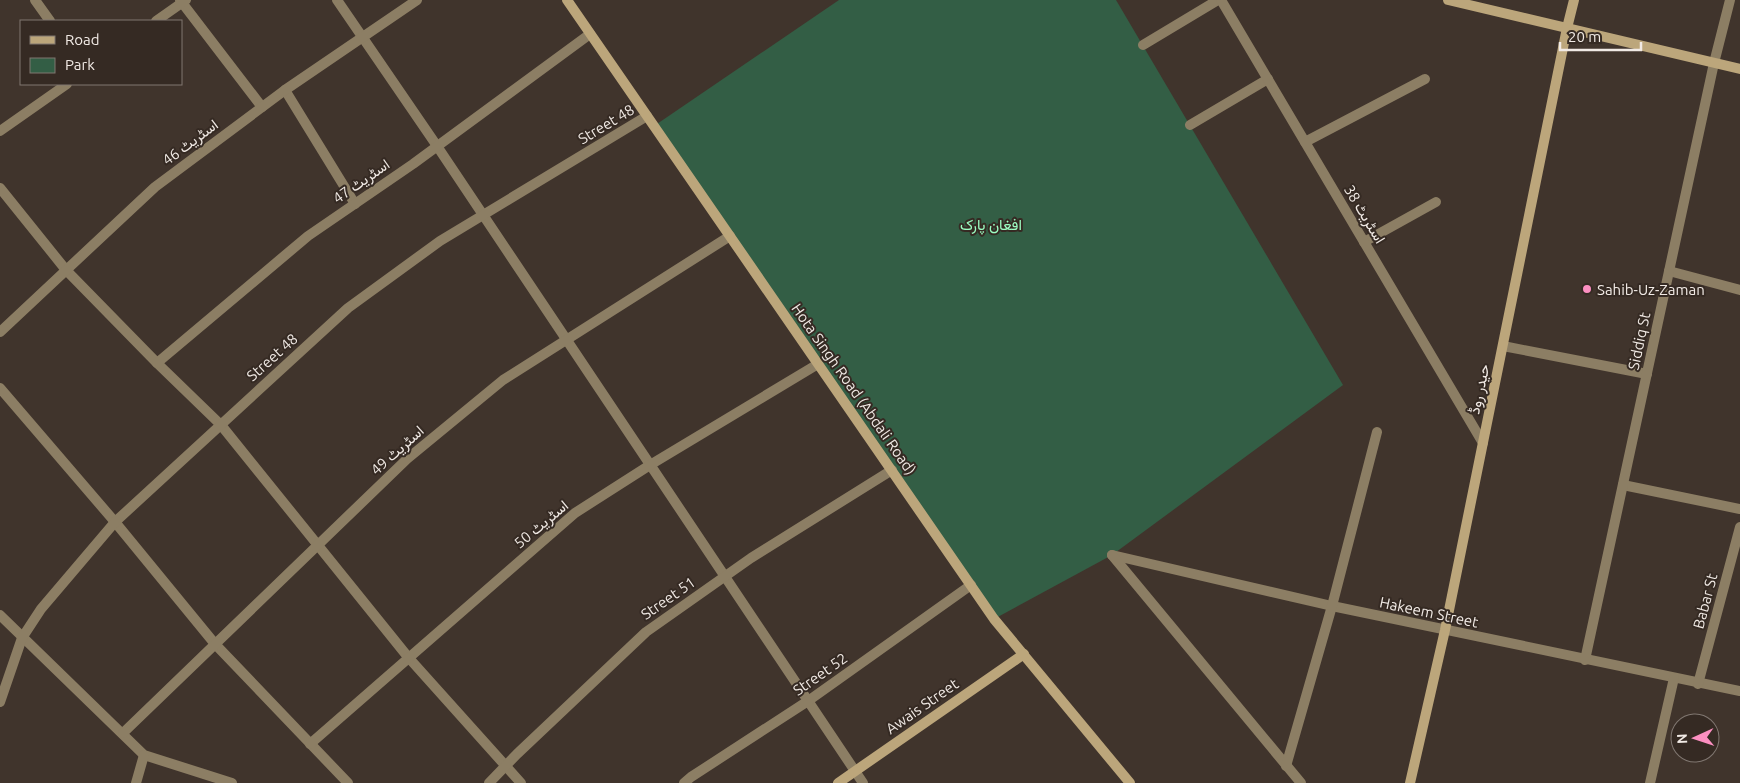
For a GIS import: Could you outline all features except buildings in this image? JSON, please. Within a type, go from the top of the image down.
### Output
[{"type":"main road","name":"Hota Singh Road (Abdali Road)","points":[[567,0],[994,619],[1130,783]]},
{"type":"main road","points":[[1448,0],[1740,69]]},
{"type":"main road","name":"حیدر روڈ","points":[[1410,783],[1445,630],[1566,28],[1574,0]]},
{"type":"main road","name":"Awais Street","points":[[838,783],[1024,654]]},
{"type":"street","points":[[35,0],[49,20]]},
{"type":"street","points":[[337,0],[437,146],[863,783]]},
{"type":"street","name":"اسٹریٹ 46","points":[[0,332],[155,188],[285,90],[417,0]]},
{"type":"street","points":[[1143,45],[1219,0]]},
{"type":"street","name":"اسٹریٹ 38","points":[[1219,0],[1268,79],[1483,443]]},
{"type":"street","name":"Siddiq St","points":[[1585,660],[1714,63],[1730,0]]},
{"type":"street","points":[[157,20],[183,1],[262,107]]},
{"type":"street","name":"اسٹریٹ 47","points":[[156,363],[308,236],[437,146],[590,34]]},
{"type":"street","points":[[1190,125],[1268,79]]},
{"type":"street","points":[[1305,142],[1426,80]]},
{"type":"street","points":[[0,131],[66,85]]},
{"type":"street","points":[[285,90],[355,204]]},
{"type":"street","name":"Street 48","points":[[0,702],[22,638],[41,609],[115,522],[348,308],[440,241],[647,116]]},
{"type":"street","points":[[0,188],[66,270],[156,363],[221,425],[408,657],[521,783]]},
{"type":"street","points":[[1364,242],[1436,202]]},
{"type":"street","name":"اسٹریٹ 49","points":[[123,733],[407,459],[488,392],[503,380],[730,236]]},
{"type":"street","points":[[1669,271],[1740,290]]},
{"type":"street","points":[[1503,346],[1647,374]]},
{"type":"street","name":"اسٹریٹ 50","points":[[310,744],[576,513],[650,465],[818,364]]},
{"type":"street","points":[[0,388],[115,522],[215,644],[348,783]]},
{"type":"street","points":[[1301,783],[1286,766],[1332,606],[1377,432]]},
{"type":"street","name":"Street 51","points":[[489,783],[646,632],[751,558],[892,470]]},
{"type":"street","points":[[1623,485],[1740,509]]},
{"type":"street","name":"Babar St","points":[[1698,684],[1740,526]]},
{"type":"street","name":"Hakeem Street","points":[[1286,766],[1112,555],[1332,606],[1698,684],[1740,691]]},
{"type":"street","name":"Street 52","points":[[684,783],[691,776],[808,701],[971,585]]},
{"type":"street","points":[[0,615],[144,755],[232,783]]},
{"type":"street","points":[[1650,783],[1674,678]]},
{"type":"street","points":[[136,783],[144,755]]},
{"type":"green space","name":"افغان پارک","points":[[839,0],[1116,0],[1343,385],[1112,555],[994,619],[654,126]]},
{"type":"place","name":"Sahib-Uz-Zaman","points":[[1587,289]]}]
